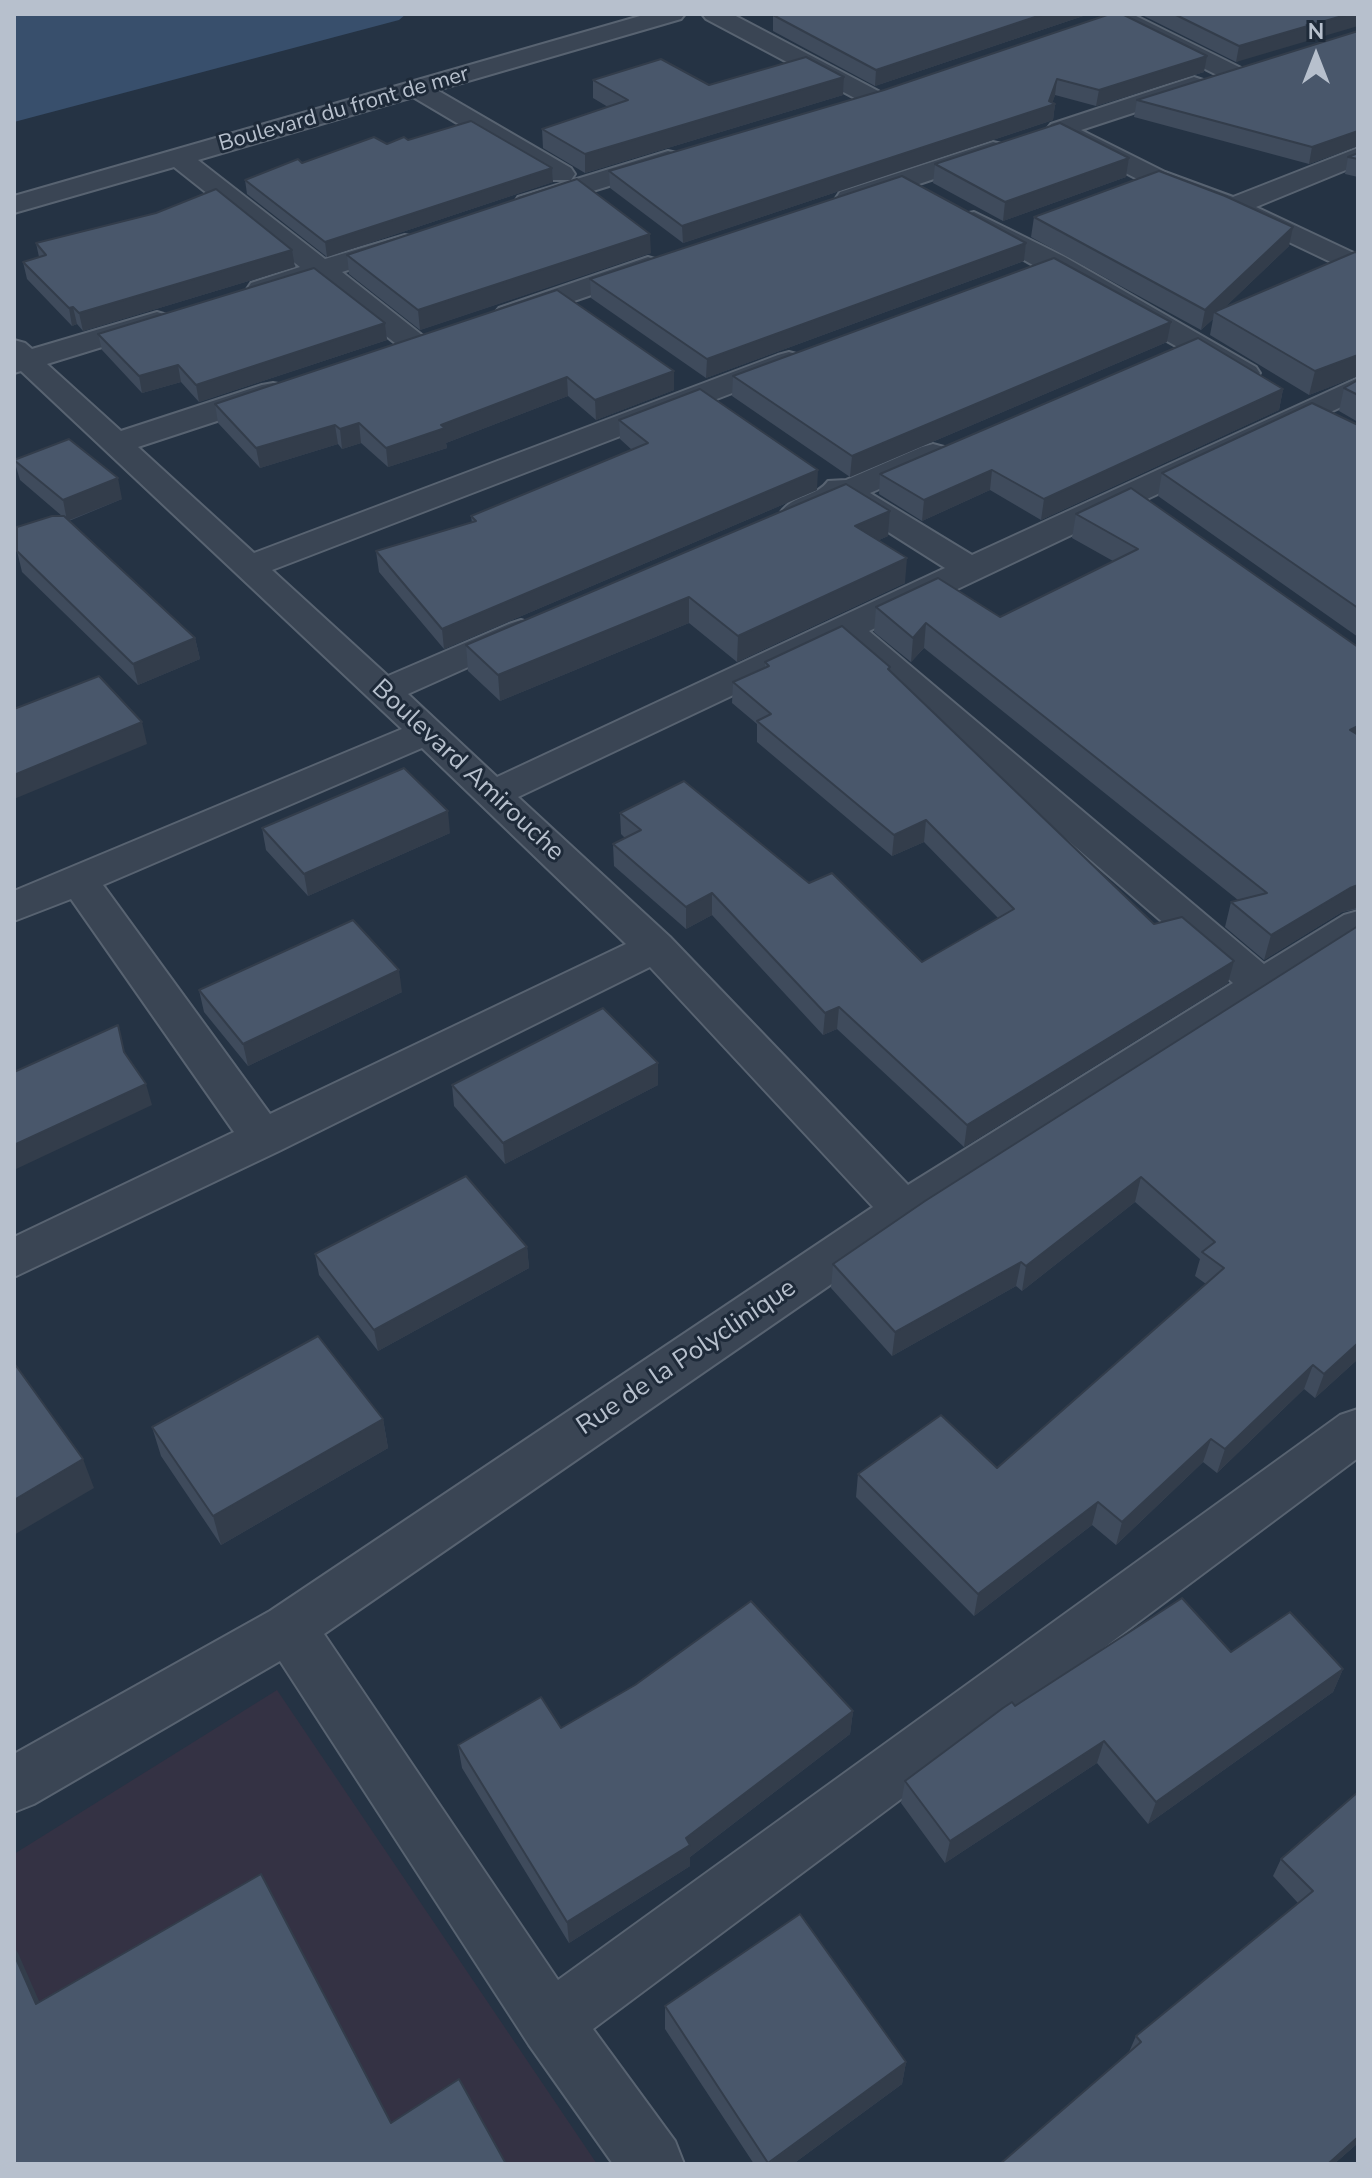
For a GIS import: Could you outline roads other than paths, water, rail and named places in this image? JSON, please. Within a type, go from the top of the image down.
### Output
[{"type":"street","name":"Boulevard du front de mer","points":[[14,205],[673,14]]},
{"type":"street","points":[[714,14],[873,98]]},
{"type":"street","points":[[1088,25],[1117,14],[1232,73]]},
{"type":"street","points":[[827,205],[1260,65]]},
{"type":"street","points":[[844,107],[902,88]]},
{"type":"street","points":[[417,89],[582,185],[606,203]]},
{"type":"street","points":[[1060,129],[1156,178],[1233,206],[1358,266]]},
{"type":"street","points":[[509,209],[698,150]]},
{"type":"street","points":[[1233,206],[1358,156]]},
{"type":"street","points":[[179,158],[416,345]]},
{"type":"street","points":[[1127,189],[1156,178]]},
{"type":"street","points":[[902,180],[1197,343],[1282,397],[1345,431]]},
{"type":"street","points":[[1000,235],[1028,225]]},
{"type":"street","points":[[232,298],[437,233]]},
{"type":"street","points":[[489,321],[576,304],[678,256]]},
{"type":"street","points":[[1011,279],[1055,263]]},
{"type":"street","points":[[18,358],[188,311]]},
{"type":"street","points":[[386,355],[445,335]]},
{"type":"street","points":[[1153,362],[1197,343]]},
{"type":"street","points":[[249,567],[690,384],[820,350]]},
{"type":"street","name":"Boulevard Amirouche","points":[[18,358],[249,567],[655,947],[904,1210]]},
{"type":"street","points":[[690,384],[729,411]]},
{"type":"street","points":[[115,444],[296,385]]},
{"type":"street","points":[[492,794],[970,569],[1141,503],[1282,397],[1358,387]]},
{"type":"street","points":[[773,523],[832,482],[962,442]]},
{"type":"street","points":[[832,482],[970,569]]},
{"type":"street","points":[[382,692],[556,616]]},
{"type":"street","points":[[844,628],[1262,985]]},
{"type":"street","points":[[14,907],[427,732]]},
{"type":"street","points":[[79,881],[263,1139]]},
{"type":"street","name":"Rue de la Polyclinique","points":[[14,1785],[289,1628],[904,1210],[1358,925]]},
{"type":"street","points":[[14,1258],[655,947]]},
{"type":"street","points":[[551,2023],[1358,1430]]},
{"type":"street","points":[[289,1628],[551,2023],[652,2164]]},
{"type":"water","points":[[14,14],[406,14],[399,20],[14,122]]}]
